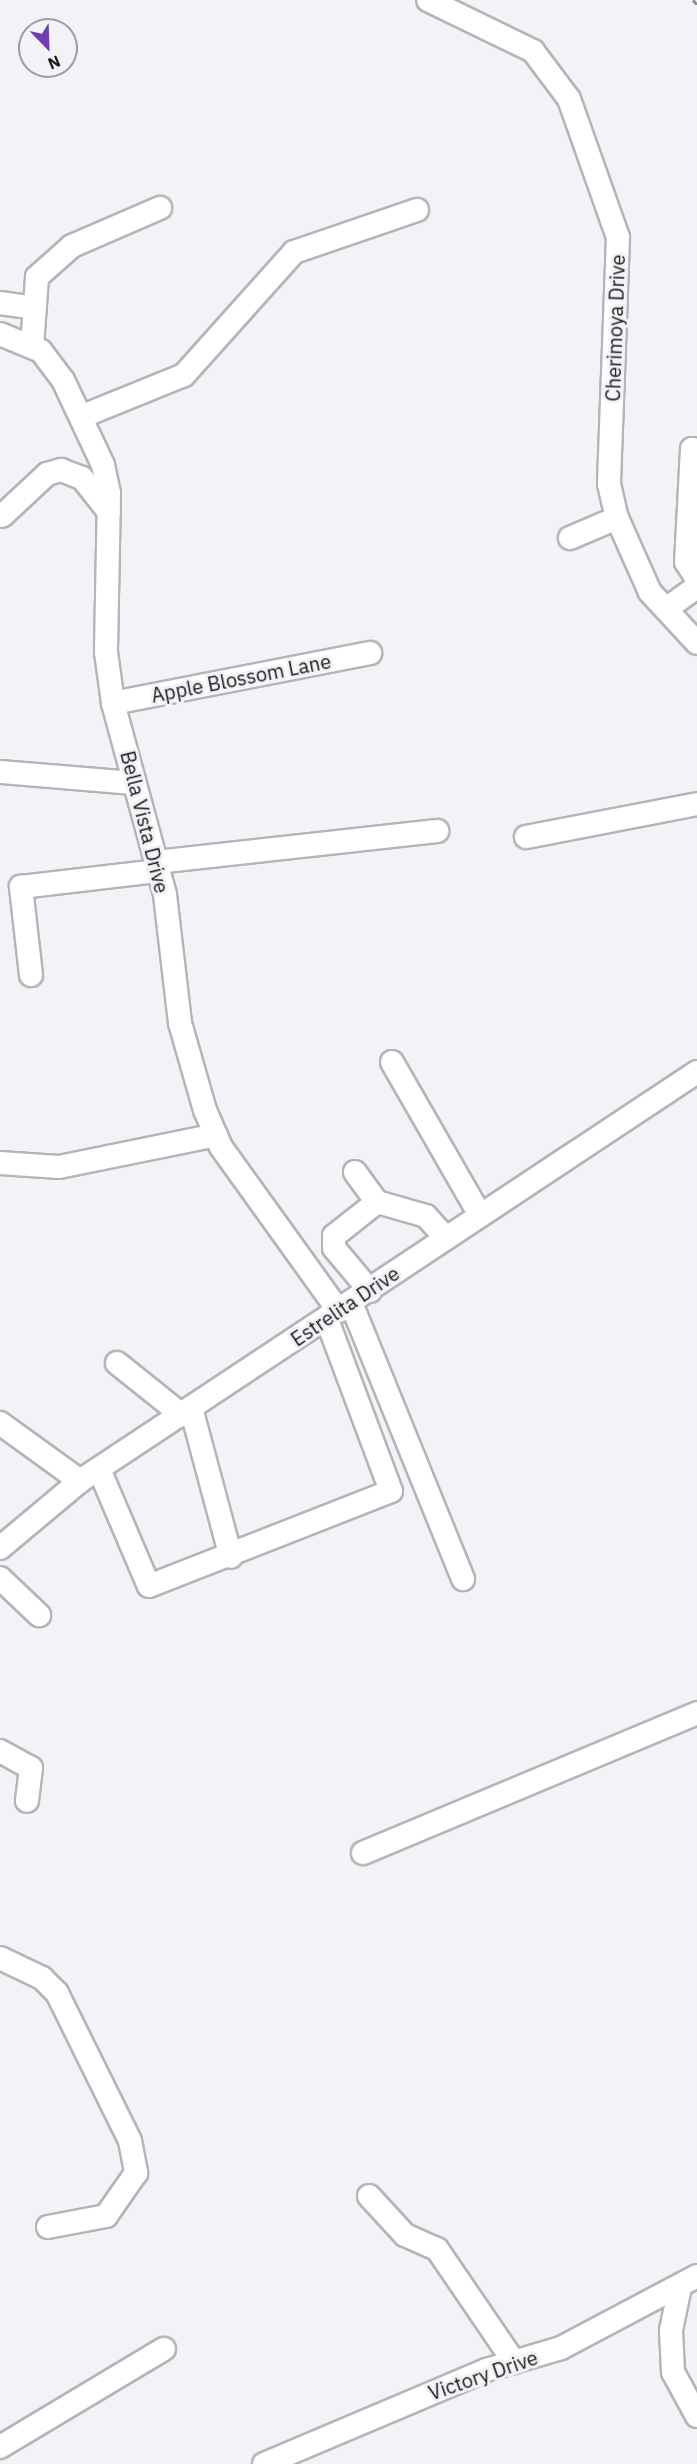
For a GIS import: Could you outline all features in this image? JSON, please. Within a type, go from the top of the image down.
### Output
[{"type":"street","name":"Cherimoya Drive","points":[[428,0],[533,51],[557,78],[615,221],[619,303],[608,457],[617,518],[650,592],[669,607],[697,643]]},
{"type":"street","points":[[32,347],[37,278],[72,246],[159,208]]},
{"type":"street","points":[[83,416],[184,375],[294,252],[417,210]]},
{"type":"street","points":[[0,303],[35,308]]},
{"type":"street","name":"Bella Vista Drive","points":[[0,334],[32,347],[63,380],[83,416],[103,465],[109,512],[106,652],[113,703],[157,866],[180,1023],[216,1135],[339,1311]]},
{"type":"street","points":[[697,450],[692,449],[686,562],[697,579]]},
{"type":"street","points":[[2,516],[40,480],[61,470],[82,477],[109,512]]},
{"type":"street","points":[[570,538],[617,518]]},
{"type":"street","points":[[669,607],[697,587]]},
{"type":"street","name":"Apple Blossom Lane","points":[[113,703],[369,653]]},
{"type":"street","points":[[0,772],[135,783]]},
{"type":"street","points":[[526,837],[697,804]]},
{"type":"street","points":[[31,975],[21,887],[157,866],[436,831]]},
{"type":"street","points":[[392,1062],[480,1215]]},
{"type":"street","name":"Estrelita Drive","points":[[0,1548],[89,1475],[370,1291],[480,1215],[697,1072]]},
{"type":"street","points":[[0,1163],[59,1167],[216,1135]]},
{"type":"street","points":[[355,1172],[377,1202],[426,1215],[446,1239]]},
{"type":"street","points":[[370,1291],[334,1248],[334,1236],[377,1202]]},
{"type":"street","points":[[0,1424],[89,1475],[149,1586],[231,1557],[391,1491],[339,1311]]},
{"type":"street","points":[[339,1311],[462,1579]]},
{"type":"street","points":[[117,1363],[186,1412],[231,1557]]},
{"type":"street","points":[[0,1578],[39,1615]]},
{"type":"street","points":[[363,1853],[697,1713]]},
{"type":"street","points":[[0,1751],[31,1768],[27,1801]]},
{"type":"street","points":[[0,1958],[42,1978],[57,1993],[130,2141],[136,2173],[106,2216],[48,2227]]},
{"type":"street","points":[[369,2196],[405,2235],[436,2249],[514,2362]]},
{"type":"street","points":[[688,2282],[671,2330],[674,2372],[697,2416]]},
{"type":"street","name":"Victory Drive","points":[[264,2463],[514,2362],[561,2348],[688,2282]]},
{"type":"street","points":[[0,2447],[164,2349]]},
{"type":"path","points":[[693,0],[697,4]]}]
